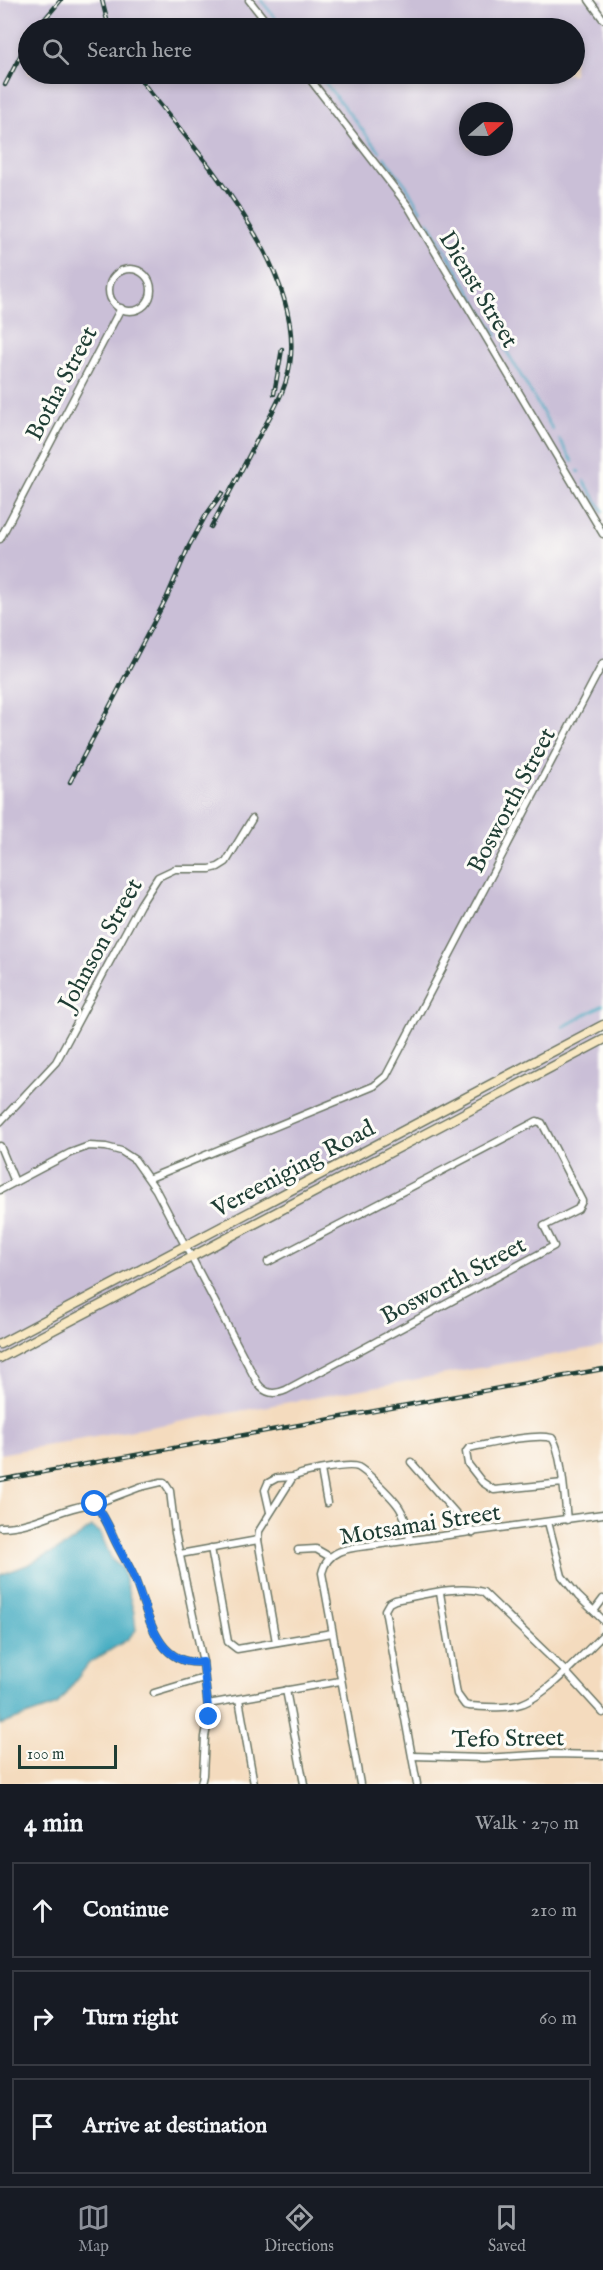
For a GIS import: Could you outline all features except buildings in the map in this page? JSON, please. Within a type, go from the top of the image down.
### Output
[{"type":"main road","name":"Vereeniging Road","points":[[0,1344],[603,1026]]},
{"type":"main road","name":"Vereeniging Road","points":[[0,1358],[603,1040]]},
{"type":"street","points":[[249,0],[263,18]]},
{"type":"street","points":[[588,0],[603,19]]},
{"type":"street","name":"Dienst Street","points":[[314,84],[408,206],[603,534]]},
{"type":"street","points":[[127,269],[140,271],[151,286],[149,299],[140,308],[134,310],[121,308],[110,293],[112,280],[121,271],[127,269]]},
{"type":"street","name":"Botha Street","points":[[0,539],[121,308]]},
{"type":"street","name":"Bosworth Street","points":[[150,1179],[374,1086],[386,1076],[603,663]]},
{"type":"street","name":"Johnson Street","points":[[0,1122],[56,1062],[140,904],[158,877],[175,869],[198,870],[218,867],[226,862],[252,819]]},
{"type":"street","name":"Bosworth Street","points":[[0,1190],[88,1146],[98,1146],[128,1155],[135,1160],[150,1179],[258,1384],[267,1392],[277,1394],[554,1246],[544,1226],[578,1209],[582,1201],[542,1123],[537,1122],[268,1262]]},
{"type":"street","points":[[0,1146],[15,1182]]},
{"type":"street","points":[[563,1484],[494,1490],[482,1482],[468,1464],[466,1452],[469,1448],[504,1442],[552,1438],[557,1444],[563,1484],[567,1520]]},
{"type":"street","points":[[411,1462],[473,1533]]},
{"type":"street","points":[[270,1512],[265,1491],[268,1483],[277,1478],[348,1466],[358,1467],[400,1506],[407,1522],[410,1540]]},
{"type":"street","points":[[321,1470],[327,1503]]},
{"type":"street","points":[[276,1642],[258,1540],[261,1525],[293,1477]]},
{"type":"street","points":[[0,1527],[17,1526],[72,1507],[95,1504],[140,1487],[164,1482],[170,1491],[173,1522],[203,1662],[208,1704],[201,1784]]},
{"type":"street","points":[[95,1504],[106,1519],[130,1566],[152,1628],[159,1640],[184,1661],[203,1662]]},
{"type":"street","name":"Motsamai Street","points":[[360,1784],[322,1573],[324,1564],[330,1557],[338,1551],[603,1514]]},
{"type":"street","points":[[548,1522],[562,1576],[603,1620]]},
{"type":"street","points":[[180,1554],[258,1540]]},
{"type":"street","points":[[211,1548],[228,1642],[237,1649],[332,1633]]},
{"type":"street","points":[[298,1550],[316,1549],[330,1557]]},
{"type":"street","points":[[417,1784],[385,1610],[389,1603],[395,1600],[471,1589],[483,1592],[565,1671],[603,1713]]},
{"type":"street","points":[[440,1593],[457,1694],[465,1705],[521,1704],[550,1686],[603,1635]]},
{"type":"street","points":[[594,1611],[603,1599]]},
{"type":"street","points":[[154,1693],[204,1678]]},
{"type":"street","points":[[208,1704],[340,1681]]},
{"type":"street","points":[[286,1690],[304,1784]]},
{"type":"street","points":[[239,1699],[255,1784]]},
{"type":"street","name":"Tefo Street","points":[[413,1756],[483,1758],[552,1754],[603,1755]]},
{"type":"shaded area","points":[[0,0],[603,0],[603,1346],[0,1454]]},
{"type":"water","points":[[92,1527],[101,1534],[112,1560],[122,1568],[136,1630],[127,1640],[89,1663],[57,1705],[0,1725],[0,1575],[27,1565],[65,1546]]},
{"type":"waterway","points":[[261,0],[275,18]]},
{"type":"waterway","points":[[326,84],[380,152]]},
{"type":"waterway","points":[[384,157],[406,185],[421,211]]},
{"type":"waterway","points":[[428,221],[497,336]]},
{"type":"waterway","points":[[503,345],[553,430]]},
{"type":"waterway","points":[[559,439],[573,462]]},
{"type":"waterway","points":[[584,481],[603,511]]},
{"type":"waterway","points":[[563,1027],[603,1005]]},
{"type":"railway","points":[[46,18],[61,0]]},
{"type":"railway","points":[[102,0],[106,18]]},
{"type":"railway","points":[[5,85],[18,60]]},
{"type":"railway","points":[[144,84],[217,177],[245,217],[268,258],[284,300],[291,341],[286,381],[274,410],[211,527]]},
{"type":"railway","points":[[274,394],[282,349]]},
{"type":"railway","points":[[70,782],[167,597],[189,546],[206,515],[222,493]]},
{"type":"railway","points":[[0,1480],[603,1369]]},
{"type":"route","points":[[95,1504],[106,1519],[130,1566],[152,1628],[159,1640],[184,1661],[203,1662],[209,1717]]}]
